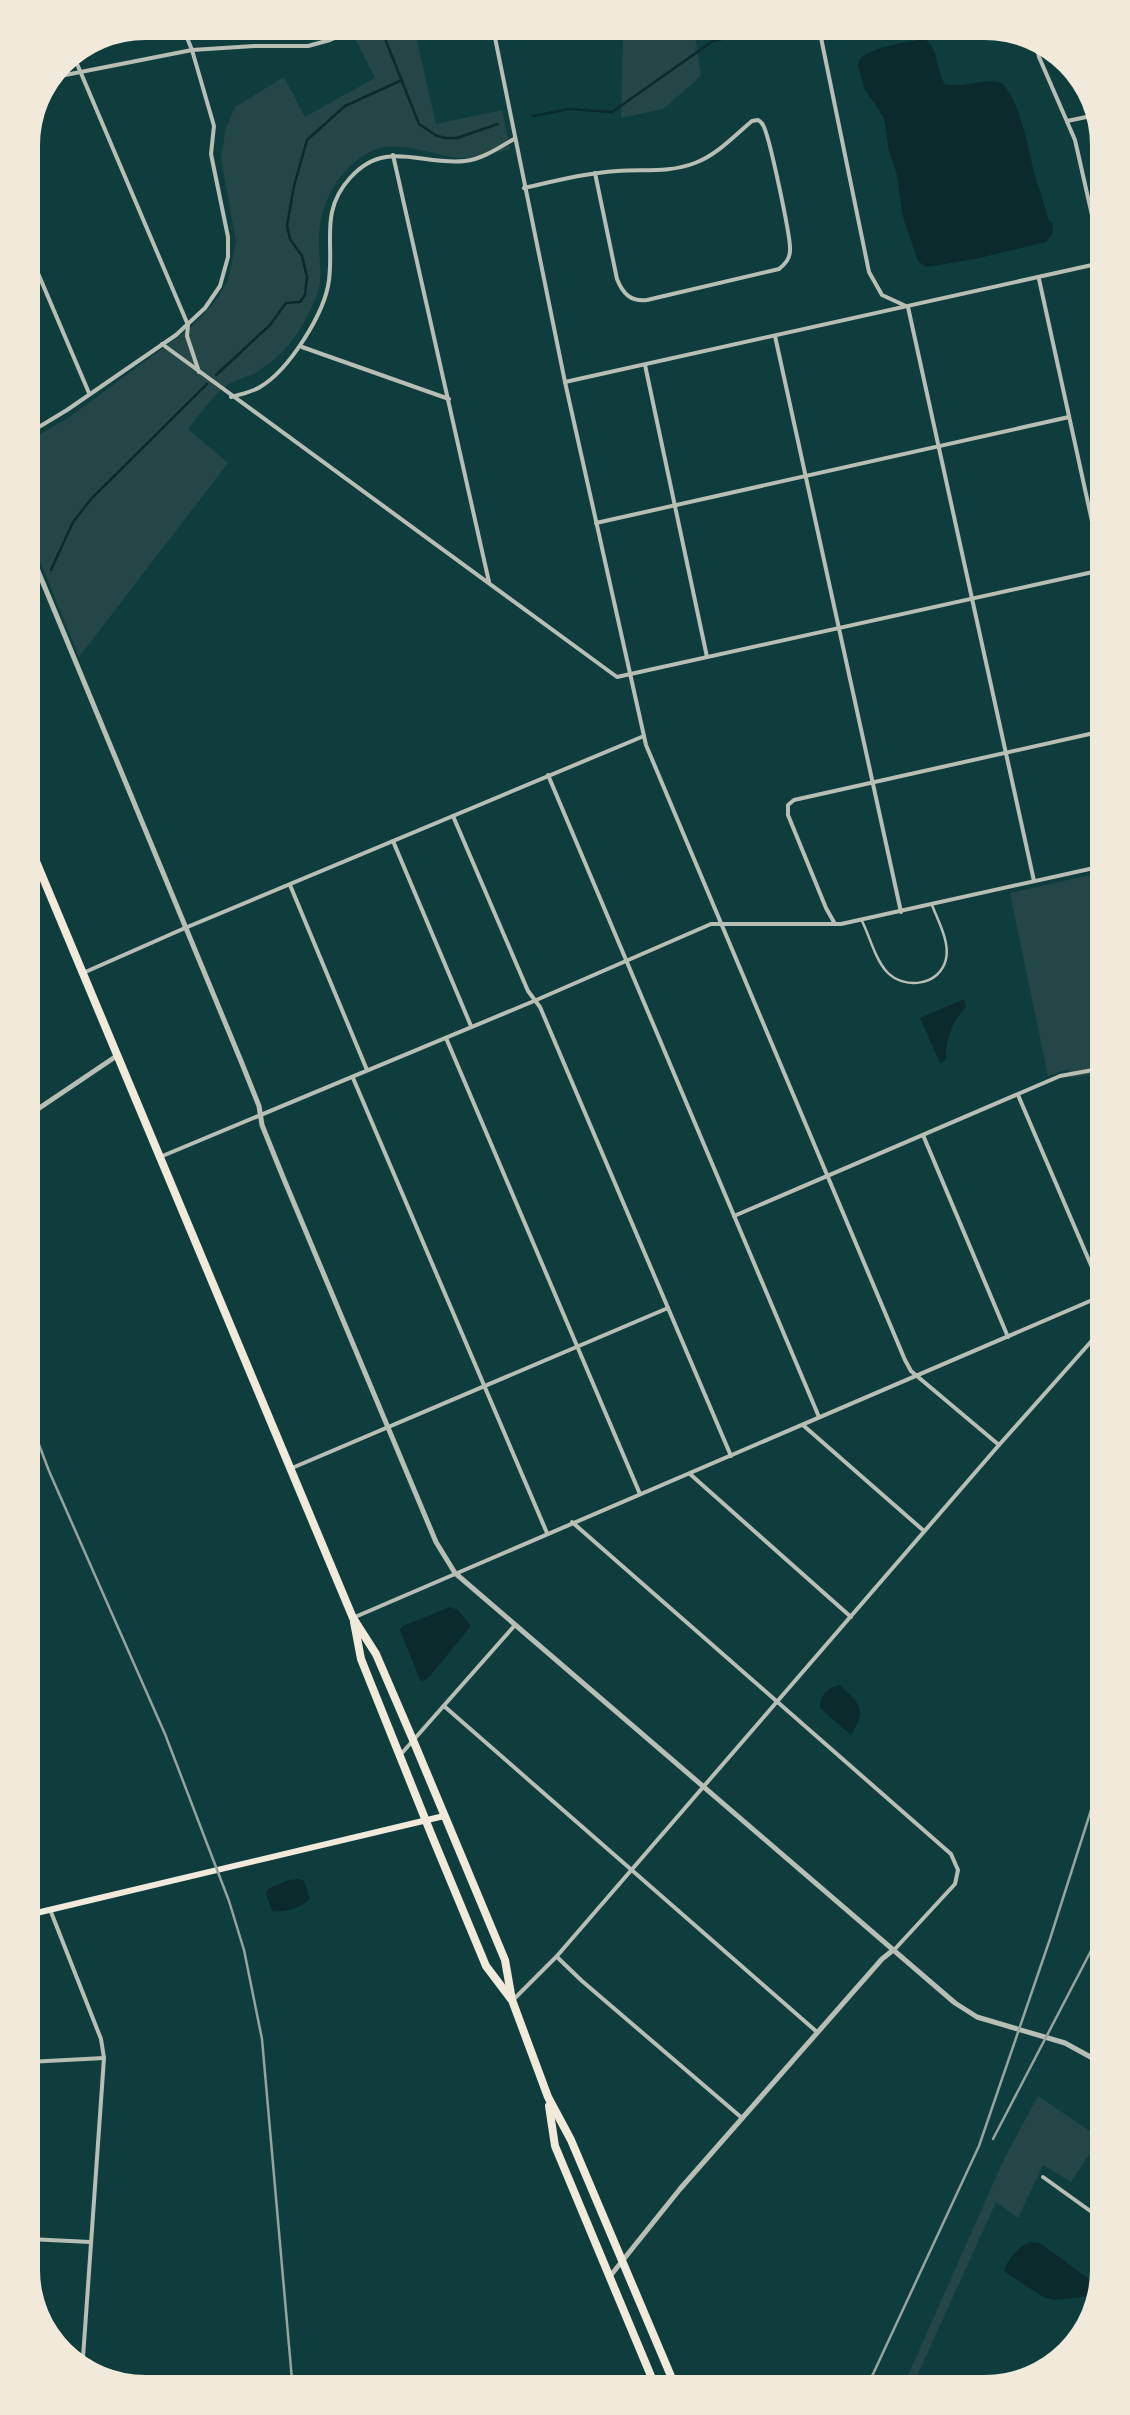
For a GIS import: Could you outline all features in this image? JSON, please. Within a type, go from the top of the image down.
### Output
[{"type":"main road","points":[[40,871],[292,1468],[353,1618],[362,1659],[399,1756],[486,1966],[512,2000]]},
{"type":"main road","points":[[353,1618],[376,1654],[413,1740],[505,1960],[512,2000],[548,2096],[571,2140],[670,2375]]},
{"type":"main road","points":[[40,1912],[444,1816]]},
{"type":"main road","points":[[548,2096],[555,2146],[650,2375]]},
{"type":"street","points":[[40,426],[188,325],[220,286],[228,256],[212,154],[214,126],[188,40]]},
{"type":"street","points":[[68,74],[192,50],[308,46],[330,40]]},
{"type":"street","points":[[495,40],[565,382],[644,736],[904,1360],[916,1376],[998,1446]]},
{"type":"street","points":[[822,40],[870,272],[882,295],[908,307]]},
{"type":"street","points":[[1039,55],[1080,156],[1090,203]]},
{"type":"street","points":[[77,66],[188,325],[187,336],[198,372]]},
{"type":"street","points":[[1067,121],[1086,117]]},
{"type":"street","points":[[524,188],[595,173],[646,172],[694,164],[758,120],[765,128],[790,240],[788,259],[779,269],[647,300],[632,299],[617,279],[595,173]]},
{"type":"street","points":[[232,396],[262,386],[300,346],[326,295],[330,222],[339,192],[352,176],[369,162],[394,155],[461,162],[476,159],[514,139]]},
{"type":"street","points":[[394,155],[489,582]]},
{"type":"street","points":[[565,382],[1090,266]]},
{"type":"street","points":[[1039,278],[1090,513]]},
{"type":"street","points":[[40,279],[88,394]]},
{"type":"street","points":[[908,307],[1034,882]]},
{"type":"street","points":[[775,336],[901,912]]},
{"type":"street","points":[[162,344],[617,677],[1090,571]]},
{"type":"street","points":[[300,346],[449,399]]},
{"type":"street","points":[[644,365],[708,657]]},
{"type":"street","points":[[596,523],[1069,417]]},
{"type":"street","points":[[40,576],[242,1062],[276,1160],[436,1542],[455,1574],[966,2012],[1064,2043],[1090,2057]]},
{"type":"street","points":[[835,924],[788,815],[788,805],[794,800],[1090,734]]},
{"type":"street","points":[[83,974],[644,736]]},
{"type":"street","points":[[548,775],[819,1417]]},
{"type":"street","points":[[453,816],[528,991],[540,1007],[731,1456]]},
{"type":"street","points":[[393,841],[470,1026]]},
{"type":"street","points":[[160,1157],[710,924],[835,924],[1090,869]]},
{"type":"street","points":[[290,884],[367,1070]]},
{"type":"street","points":[[445,1037],[640,1494]]},
{"type":"street","points":[[40,1108],[118,1056]]},
{"type":"street","points":[[734,1216],[1060,1076],[1090,1071]]},
{"type":"street","points":[[352,1076],[546,1534]]},
{"type":"street","points":[[1018,1095],[1090,1262]]},
{"type":"street","points":[[923,1135],[1008,1337]]},
{"type":"street","points":[[353,1618],[1090,1301]]},
{"type":"street","points":[[292,1468],[668,1308]]},
{"type":"street","points":[[512,2000],[557,1956],[1090,1342]]},
{"type":"street","points":[[802,1425],[924,1531]]},
{"type":"street","points":[[689,1474],[851,1617]]},
{"type":"street","points":[[572,1522],[952,1854],[958,1870],[955,1884],[882,1959],[742,2118],[609,2277]]},
{"type":"street","points":[[399,1756],[516,1624]]},
{"type":"street","points":[[444,1706],[818,2032]]},
{"type":"street","points":[[50,1910],[101,2039],[104,2058],[83,2355]]},
{"type":"street","points":[[557,1956],[742,2118]]},
{"type":"street","points":[[40,2061],[104,2058]]},
{"type":"street","points":[[1042,2177],[1090,2211]]},
{"type":"street","points":[[40,2240],[90,2242]]},
{"type":"lane","points":[[862,920],[890,976],[916,984],[936,975],[947,955],[932,905]]},
{"type":"shaded area","points":[[356,40],[417,40],[436,124],[502,110],[510,149],[459,158],[406,147],[380,148],[358,160],[340,177],[323,211],[319,286],[303,323],[276,358],[224,388],[188,429],[228,463],[79,657],[40,561],[40,434],[189,329],[214,303],[228,281],[236,242],[221,158],[226,128],[235,107],[284,77],[305,117],[375,78]]},
{"type":"shaded area","points":[[696,40],[701,76],[663,109],[621,118],[623,41]]},
{"type":"shaded area","points":[[926,40],[945,84],[996,82],[1007,88],[1017,108],[1052,223],[1053,233],[1046,242],[926,267],[918,261],[902,214],[885,123],[864,88],[858,66],[860,58],[891,45]]},
{"type":"shaded area","points":[[1090,875],[1090,1075],[1071,1078],[1068,1069],[1048,1076],[1010,893]]},
{"type":"shaded area","points":[[964,999],[966,1007],[950,1032],[946,1060],[940,1063],[920,1018]]},
{"type":"shaded area","points":[[450,1607],[458,1610],[471,1626],[430,1676],[420,1680],[400,1630]]},
{"type":"shaded area","points":[[840,1685],[859,1708],[859,1719],[851,1735],[821,1709],[825,1693]]},
{"type":"shaded area","points":[[299,1879],[304,1881],[310,1899],[292,1909],[272,1911],[268,1889]]},
{"type":"shaded area","points":[[1038,2096],[1090,2131],[1090,2153],[1071,2182],[1043,2165],[1018,2218],[996,2202],[917,2375],[908,2375],[1004,2159]]},
{"type":"shaded area","points":[[1030,2242],[1040,2243],[1089,2279],[1086,2297],[1054,2300],[1043,2297],[1005,2272],[1011,2257]]},
{"type":"waterway","points":[[386,40],[419,124],[446,138],[498,124]]},
{"type":"waterway","points":[[533,116],[569,109],[612,112],[718,40]]},
{"type":"waterway","points":[[216,375],[270,325],[286,303],[300,302],[305,295],[307,277],[302,256],[290,239],[287,226],[307,140],[345,106],[402,80]]},
{"type":"waterway","points":[[51,570],[73,522],[92,498],[207,384]]},
{"type":"railway","points":[[40,1447],[165,1734],[244,1950],[262,2039],[292,2375]]},
{"type":"railway","points":[[873,2375],[979,2146],[1090,1813]]},
{"type":"railway","points":[[993,2139],[1090,1953]]}]
